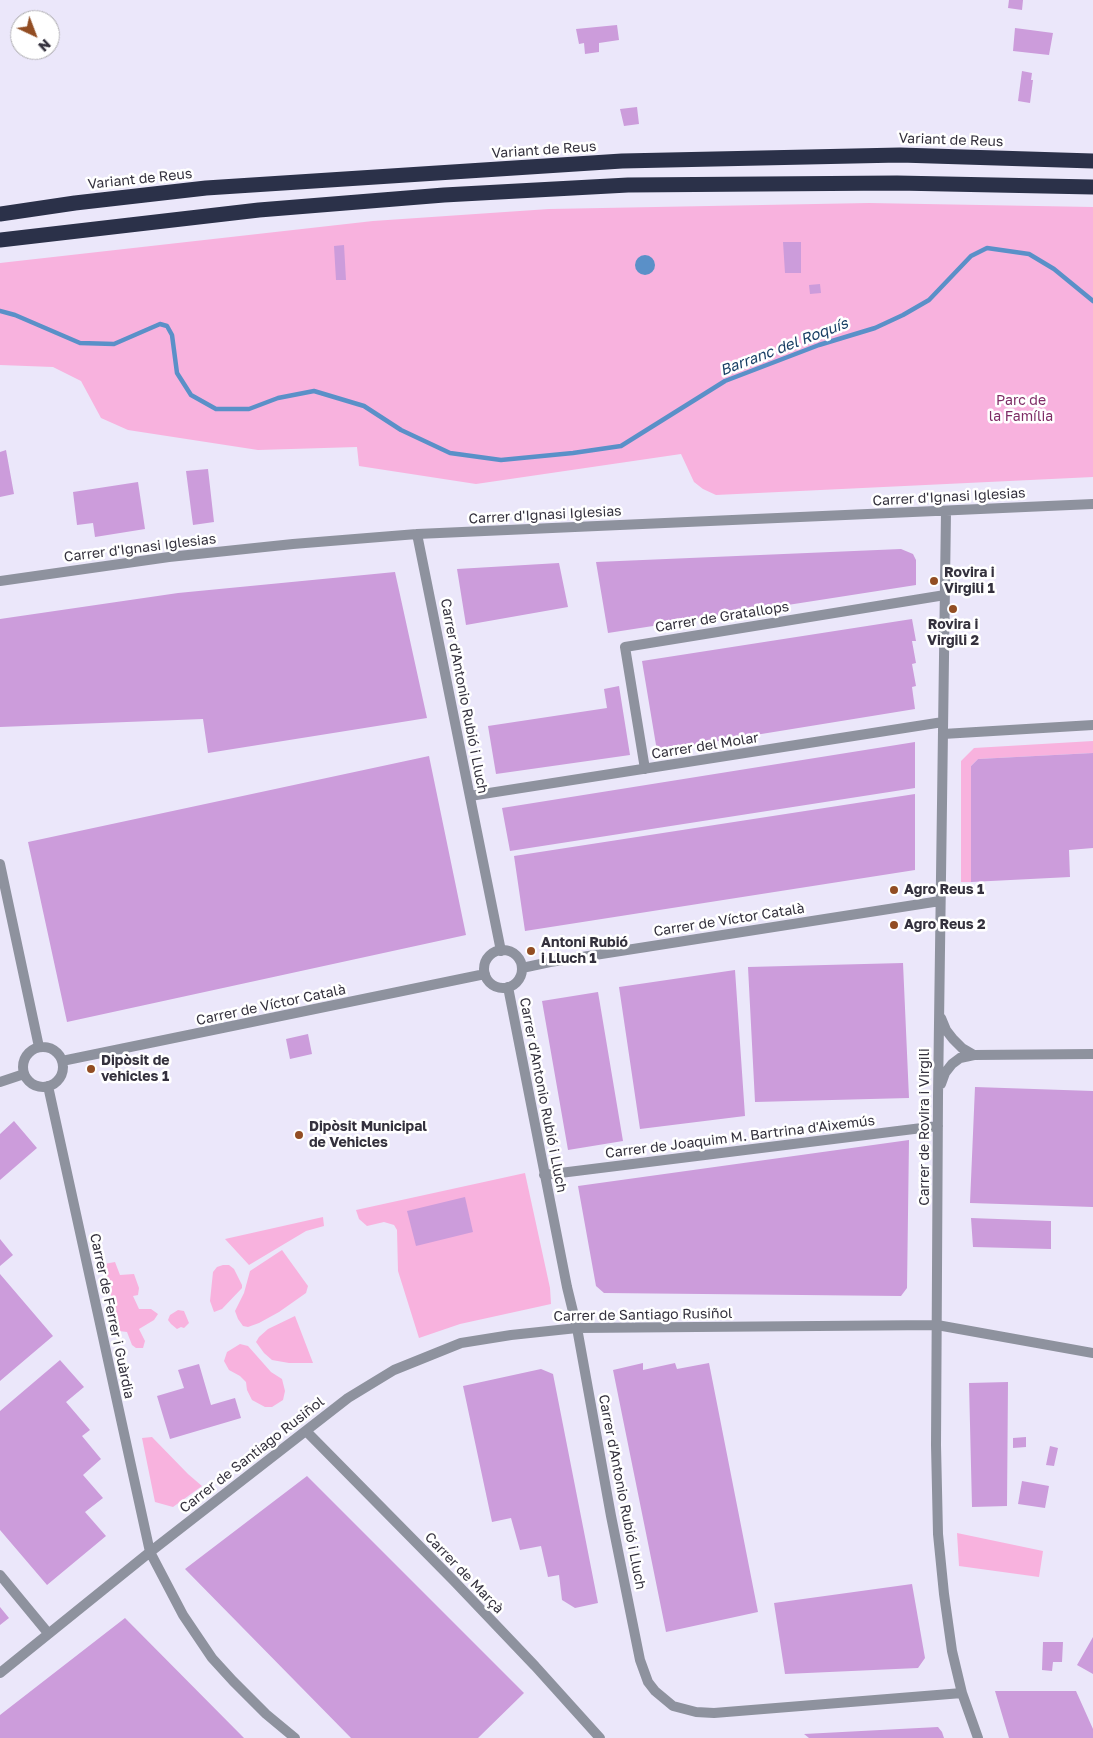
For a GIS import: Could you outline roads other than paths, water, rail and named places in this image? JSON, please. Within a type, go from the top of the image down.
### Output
[{"type":"highway","name":"Variant de Reus","points":[[0,214],[75,203],[206,188],[622,161],[900,155],[1093,161]]},
{"type":"highway","points":[[0,241],[36,234],[278,208],[444,195],[628,185],[897,183],[1093,187]]},
{"type":"highway","points":[[0,204],[75,203]]},
{"type":"street","name":"Carrer d'Ignasi Iglesias","points":[[0,581],[178,556],[417,534],[1093,504]]},
{"type":"street","name":"Carrer de Rovira i Virgili","points":[[946,511],[938,1096],[936,1445],[938,1534],[952,1651],[962,1693],[978,1738]]},
{"type":"street","name":"Carrer d'Antonio Rubió i Lluch","points":[[417,534],[502,951]]},
{"type":"street","name":"Carrer de Gratallops","points":[[644,769],[625,647],[945,595]]},
{"type":"street","name":"Carrer del Molar","points":[[470,796],[943,722]]},
{"type":"street","points":[[943,734],[1093,725]]},
{"type":"street","points":[[0,864],[39,1047]]},
{"type":"street","name":"Carrer de Víctor Català","points":[[522,968],[940,901]]},
{"type":"street","points":[[502,951],[515,955],[522,968],[519,979],[508,988],[499,988],[489,982],[485,974],[485,965],[489,957],[496,952],[502,951]]},
{"type":"street","name":"Carrer de Víctor Català","points":[[62,1061],[485,974]]},
{"type":"street","name":"Carrer d'Antonio Rubió i Lluch","points":[[508,988],[566,1287],[577,1328],[611,1516],[640,1660],[646,1676],[655,1691],[672,1706],[696,1712],[714,1713],[962,1693]]},
{"type":"street","points":[[939,1014],[946,1030],[953,1039],[962,1048],[974,1055]]},
{"type":"street","points":[[39,1047],[53,1050],[60,1056],[62,1061],[61,1076],[48,1086],[39,1086],[31,1083],[24,1074],[23,1065],[26,1057],[31,1051],[39,1047]]},
{"type":"street","points":[[938,1096],[945,1073],[960,1058],[974,1055],[1093,1054]]},
{"type":"street","points":[[0,1082],[24,1074]]},
{"type":"street","name":"Carrer de Ferrer i Guàrdia","points":[[48,1086],[150,1552],[183,1615],[212,1658],[233,1682],[266,1714],[296,1738]]},
{"type":"street","name":"Carrer de Joaquim M. Bartrina d'Aixemús","points":[[544,1175],[938,1126]]},
{"type":"street","name":"Carrer de Santiago Rusiñol","points":[[0,1673],[150,1552],[348,1398],[394,1370],[461,1343],[511,1335],[577,1328],[937,1325],[1093,1353]]},
{"type":"street","name":"Carrer de Marçà","points":[[306,1431],[454,1581],[600,1738]]},
{"type":"street","points":[[0,1575],[48,1634]]},
{"type":"water","points":[[645,255],[652,258],[655,265],[652,272],[645,275],[638,272],[635,265],[638,258]]},
{"type":"waterway","name":"Barranc del Roquís","points":[[0,311],[15,315],[80,343],[114,344],[160,324],[167,326],[172,335],[177,373],[191,395],[216,409],[249,409],[278,398],[314,391],[364,406],[401,430],[450,453],[501,460],[621,446],[725,381],[819,345],[875,328],[903,315],[929,300],[971,256],[987,248],[1029,254],[1054,269],[1093,301]]},
{"type":"place","name":"Rovira i Virgili 1","points":[[934,581]]},
{"type":"place","name":"Rovira i Virgili 2","points":[[953,609]]},
{"type":"place","name":"Agro Reus 1","points":[[894,890]]},
{"type":"place","name":"Agro Reus 2","points":[[894,925]]},
{"type":"place","name":"Antoni Rubió i Lluch 1","points":[[531,951]]},
{"type":"place","name":"Dipòsit de vehicles 1","points":[[91,1069]]},
{"type":"place","name":"Dipòsit Municipal de Vehicles","points":[[299,1135]]},
{"type":"park label","name":"Parc de la Família","points":[[1021,410]]}]
